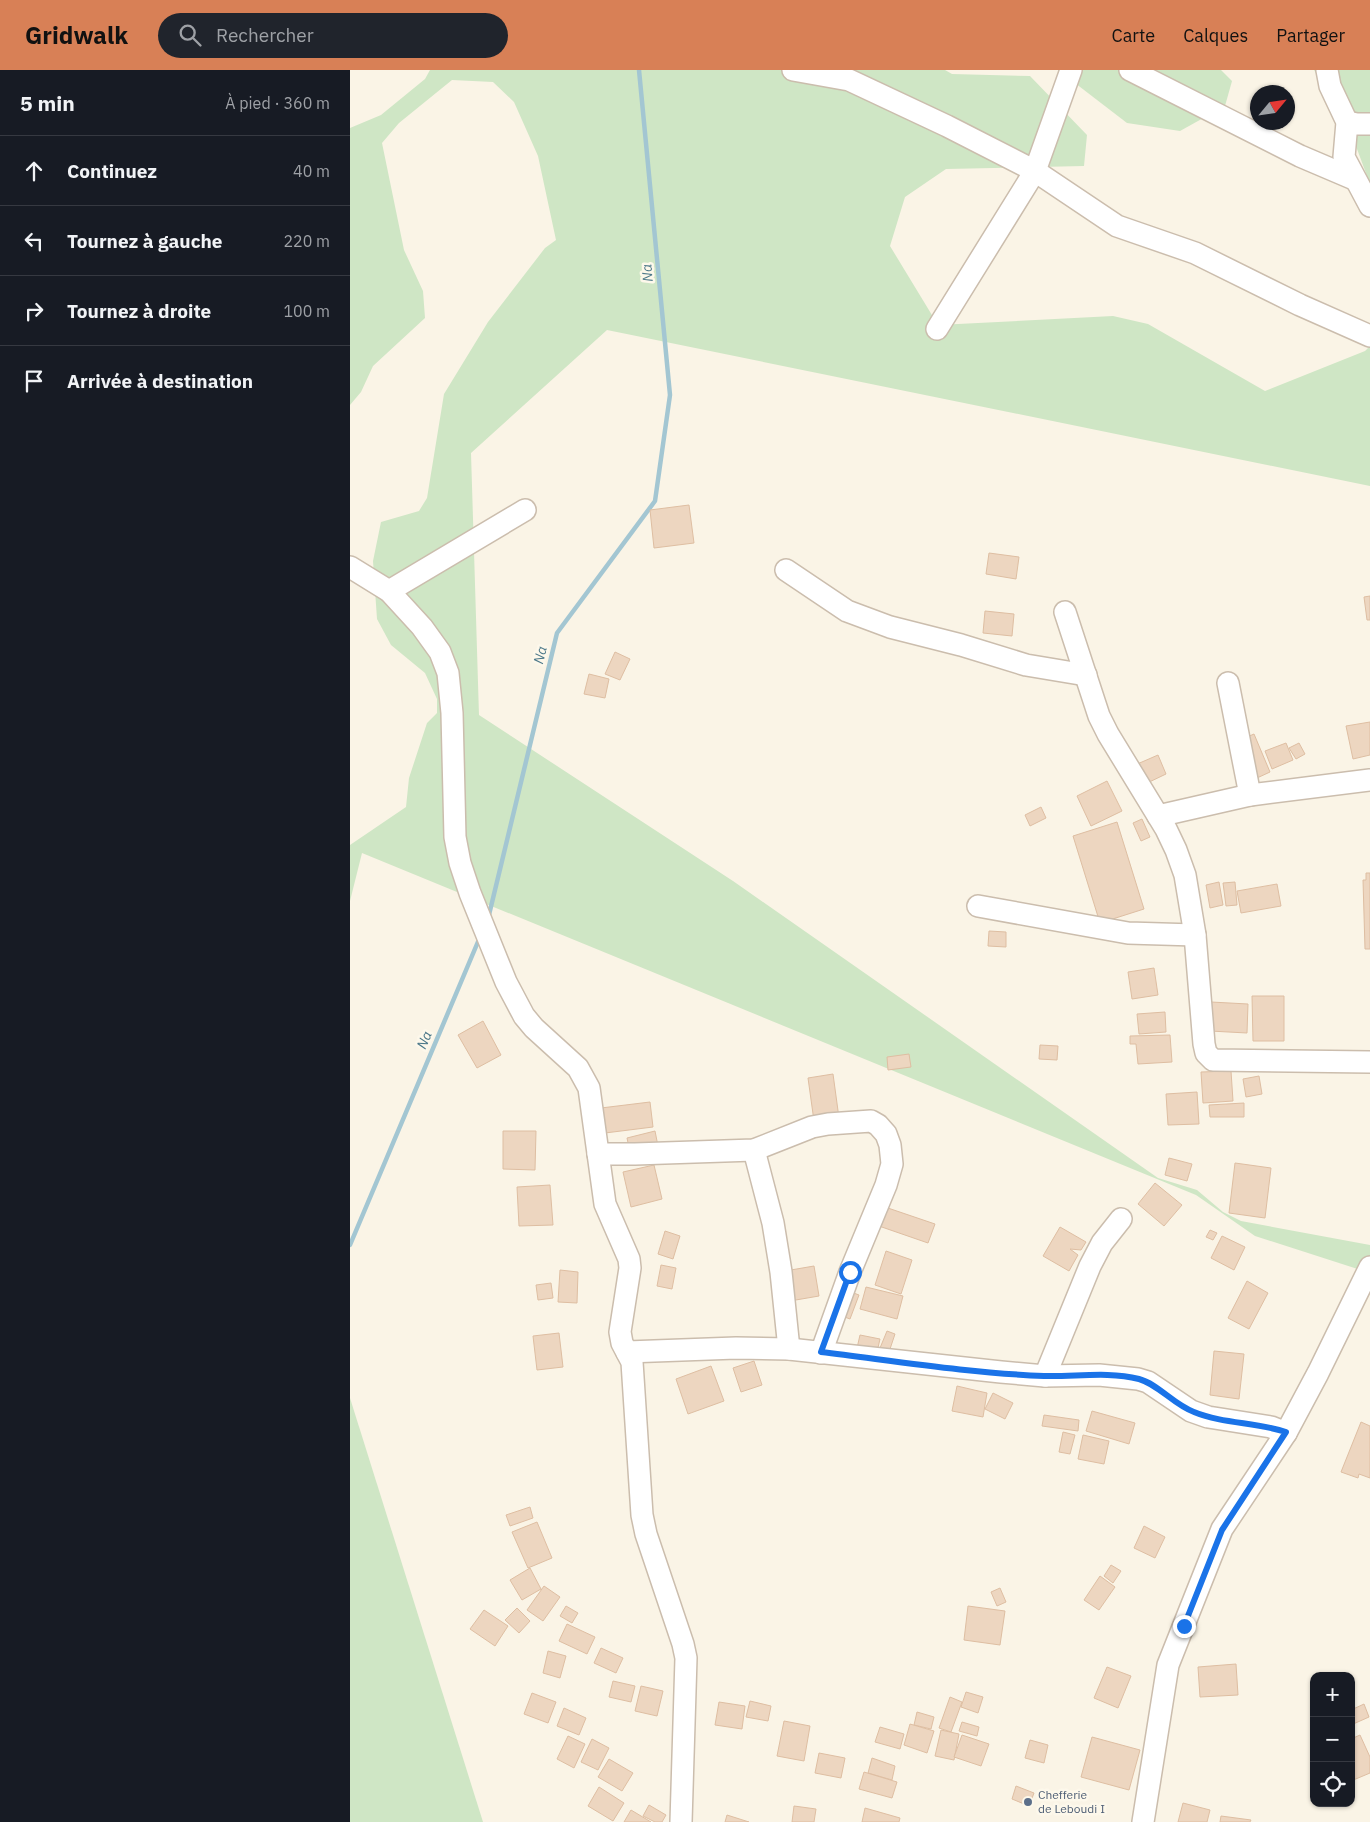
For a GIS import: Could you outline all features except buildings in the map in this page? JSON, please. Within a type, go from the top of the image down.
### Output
[{"type":"street","points":[[793,70],[850,80],[1035,171],[1117,226],[1195,253],[1370,336]]},
{"type":"street","points":[[937,329],[1035,171],[1071,70]]},
{"type":"street","points":[[1130,70],[1300,156],[1354,179]]},
{"type":"street","points":[[1327,70],[1330,86],[1347,122],[1344,158],[1370,206]]},
{"type":"street","points":[[1347,122],[1370,124]]},
{"type":"street","points":[[389,591],[525,510]]},
{"type":"street","points":[[350,567],[389,591],[422,627],[440,652],[448,673],[452,713],[455,837],[460,863],[470,893],[506,982],[524,1016],[534,1028],[578,1068],[589,1088],[605,1204],[629,1259],[630,1268],[620,1332],[622,1343],[632,1362],[642,1515],[646,1534],[686,1658],[681,1822]]},
{"type":"street","points":[[786,570],[847,611],[890,627],[961,645],[1026,665],[1086,675]]},
{"type":"street","points":[[1065,612],[1099,716],[1158,816],[1176,850],[1185,875],[1195,934],[1204,1044],[1210,1058],[1213,1060],[1370,1062]]},
{"type":"street","points":[[1228,683],[1250,795]]},
{"type":"street","points":[[1158,816],[1250,795],[1370,780]]},
{"type":"street","points":[[978,906],[1128,933],[1195,934]]},
{"type":"street","points":[[598,1154],[754,1150],[812,1127],[871,1121],[878,1125],[886,1134],[890,1145],[892,1164],[886,1185],[850,1272],[821,1352]]},
{"type":"street","points":[[754,1150],[773,1224],[781,1272],[789,1349]]},
{"type":"street","points":[[1045,1376],[1090,1266],[1102,1243],[1121,1219]]},
{"type":"street","points":[[1143,1822],[1168,1665],[1222,1530],[1286,1432],[1318,1373],[1370,1268]]},
{"type":"street","points":[[627,1352],[736,1348],[789,1349],[1045,1376],[1099,1375],[1138,1379],[1148,1382],[1191,1412],[1208,1417],[1271,1427],[1286,1432]]},
{"type":"green space","points":[[430,70],[945,70],[952,74],[1030,76],[1087,135],[1084,166],[946,169],[905,197],[890,246],[938,325],[1113,316],[1148,324],[1265,391],[1365,351],[1370,346],[1370,486],[607,330],[471,453],[479,715],[733,881],[1158,1178],[1197,1190],[1223,1212],[1241,1221],[1370,1245],[1370,1273],[1255,1236],[1196,1195],[362,853],[350,901],[350,845],[406,807],[409,778],[427,723],[437,713],[437,699],[425,673],[391,645],[377,619],[373,561],[381,522],[419,511],[427,498],[444,394],[488,322],[545,248],[556,240],[538,156],[514,102],[493,82],[452,80],[399,123],[382,143],[404,250],[423,291],[425,318],[373,366],[361,392],[350,405],[350,128],[381,115],[425,79]]},
{"type":"green space","points":[[1058,70],[1221,70],[1232,81],[1225,106],[1180,131],[1127,123]]},
{"type":"green space","points":[[1314,70],[1370,70],[1370,184],[1347,122]]},
{"type":"green space","points":[[350,1398],[483,1822],[350,1822]]},
{"type":"waterway","name":"Na","points":[[488,919],[557,633],[655,501],[670,395],[639,70]]},
{"type":"waterway","name":"Na","points":[[350,1245],[480,937]]},
{"type":"place","name":"Chefferie de Leboudi I","points":[[1028,1802]]},
{"type":"route","points":[[850,1272],[821,1352],[1045,1376],[1099,1375],[1138,1379],[1148,1382],[1191,1412],[1208,1417],[1271,1427],[1286,1432],[1222,1530],[1184,1626]]}]
